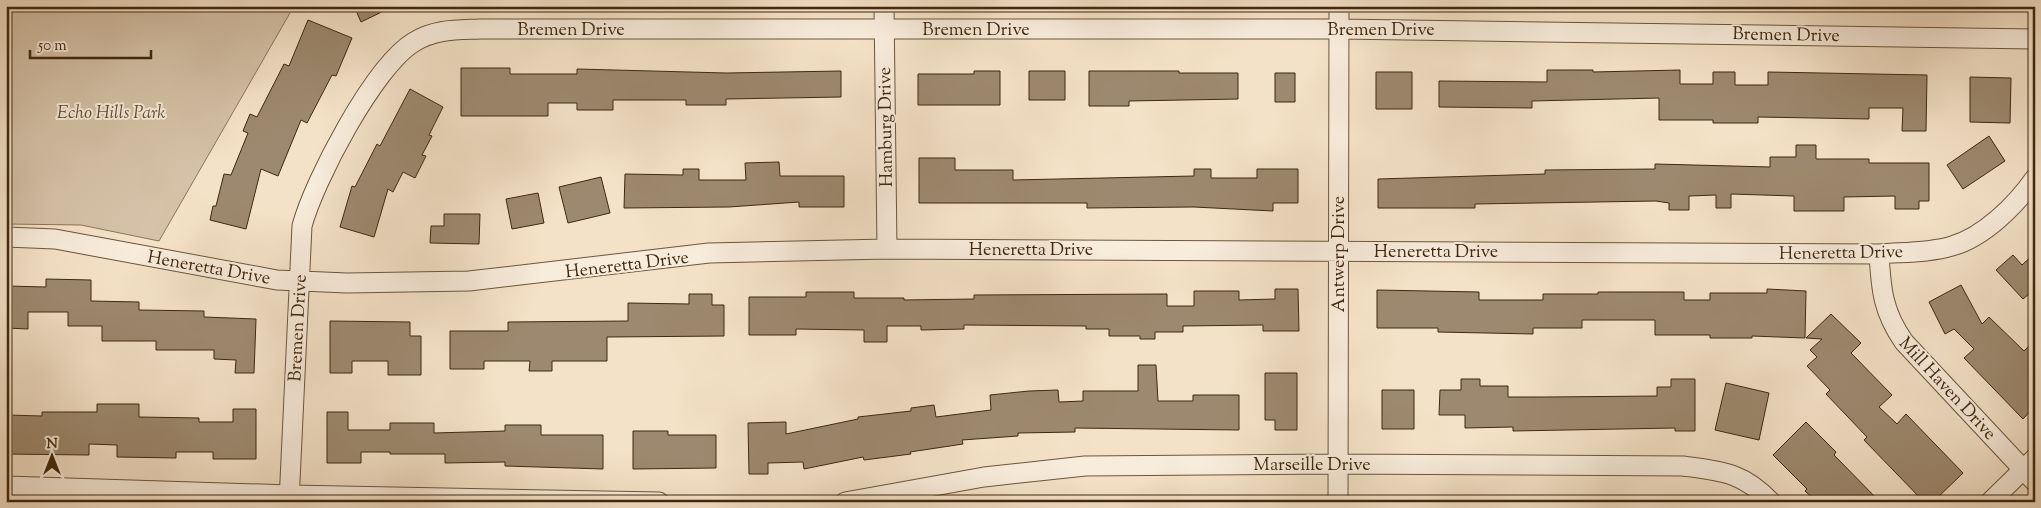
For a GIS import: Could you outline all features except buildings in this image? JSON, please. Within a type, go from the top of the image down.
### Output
[{"type":"street","name":"Hamburg Drive","points":[[884,6],[887,249]]},
{"type":"street","name":"Antwerp Drive","points":[[1338,502],[1339,6]]},
{"type":"street","name":"Bremen Drive","points":[[290,498],[302,226],[307,207],[336,146],[382,73],[412,43],[437,31],[480,29],[1338,29],[1626,31],[2035,39]]},
{"type":"street","name":"Heneretta Drive","points":[[6,236],[55,239],[278,280],[347,283],[469,282],[709,253],[887,249],[1879,254],[1934,250],[1969,239],[1995,221],[2035,178]]},
{"type":"street","name":"Mill Haven Drive","points":[[1879,254],[1881,293],[1891,323],[1904,342],[2031,470]]},
{"type":"street","name":"Marseille Drive","points":[[845,502],[984,477],[1085,466],[1338,464],[1684,466],[1728,472],[1740,477],[1771,502]]},
{"type":"street","points":[[1990,502],[2031,470]]},
{"type":"street","points":[[6,486],[290,498],[659,502]]},
{"type":"green space","name":"Echo Hills Park","points":[[6,6],[294,6],[159,241],[81,225],[6,224]]}]
